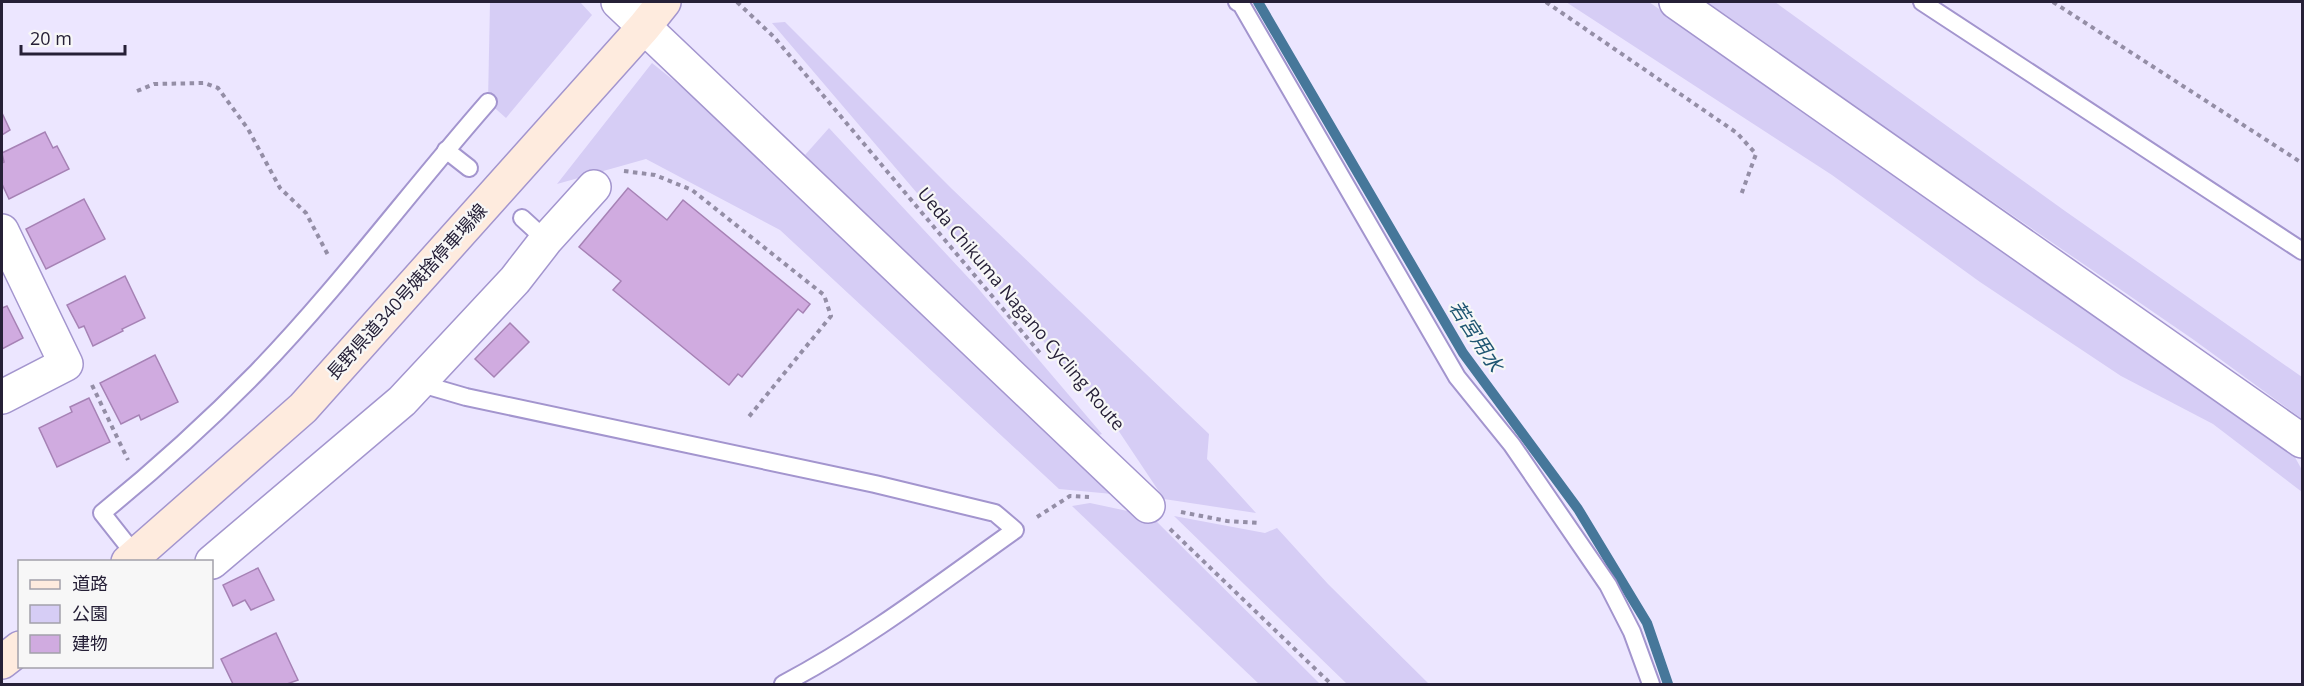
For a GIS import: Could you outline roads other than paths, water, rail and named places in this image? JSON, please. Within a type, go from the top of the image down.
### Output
[{"type":"main road","name":"長野県道340号姨捨停車場線","points":[[135,560],[303,408],[656,12]]},
{"type":"main road","points":[[2,662],[18,650]]},
{"type":"street","points":[[618,2],[656,12],[1148,506]]},
{"type":"street","points":[[1676,2],[2302,441]]},
{"type":"street","points":[[213,561],[402,401],[515,280],[546,240],[594,187]]},
{"type":"street","points":[[2,231],[66,364],[2,397]]},
{"type":"lane","points":[[1237,2],[1241,4],[1457,377],[1512,445],[1608,585],[1632,632],[1651,684]]},
{"type":"lane","points":[[1922,2],[2302,252]]},
{"type":"lane","points":[[135,560],[102,513],[139,483],[257,372],[341,278],[488,102]]},
{"type":"lane","points":[[446,150],[469,168]]},
{"type":"lane","points":[[522,218],[546,240]]},
{"type":"lane","points":[[418,383],[466,397],[874,484],[984,510],[995,513],[1015,530],[887,622],[812,669],[783,684]]},
{"type":"waterway","name":"若宮用水","points":[[1258,2],[1463,353],[1578,509],[1647,623],[1668,684]]}]
